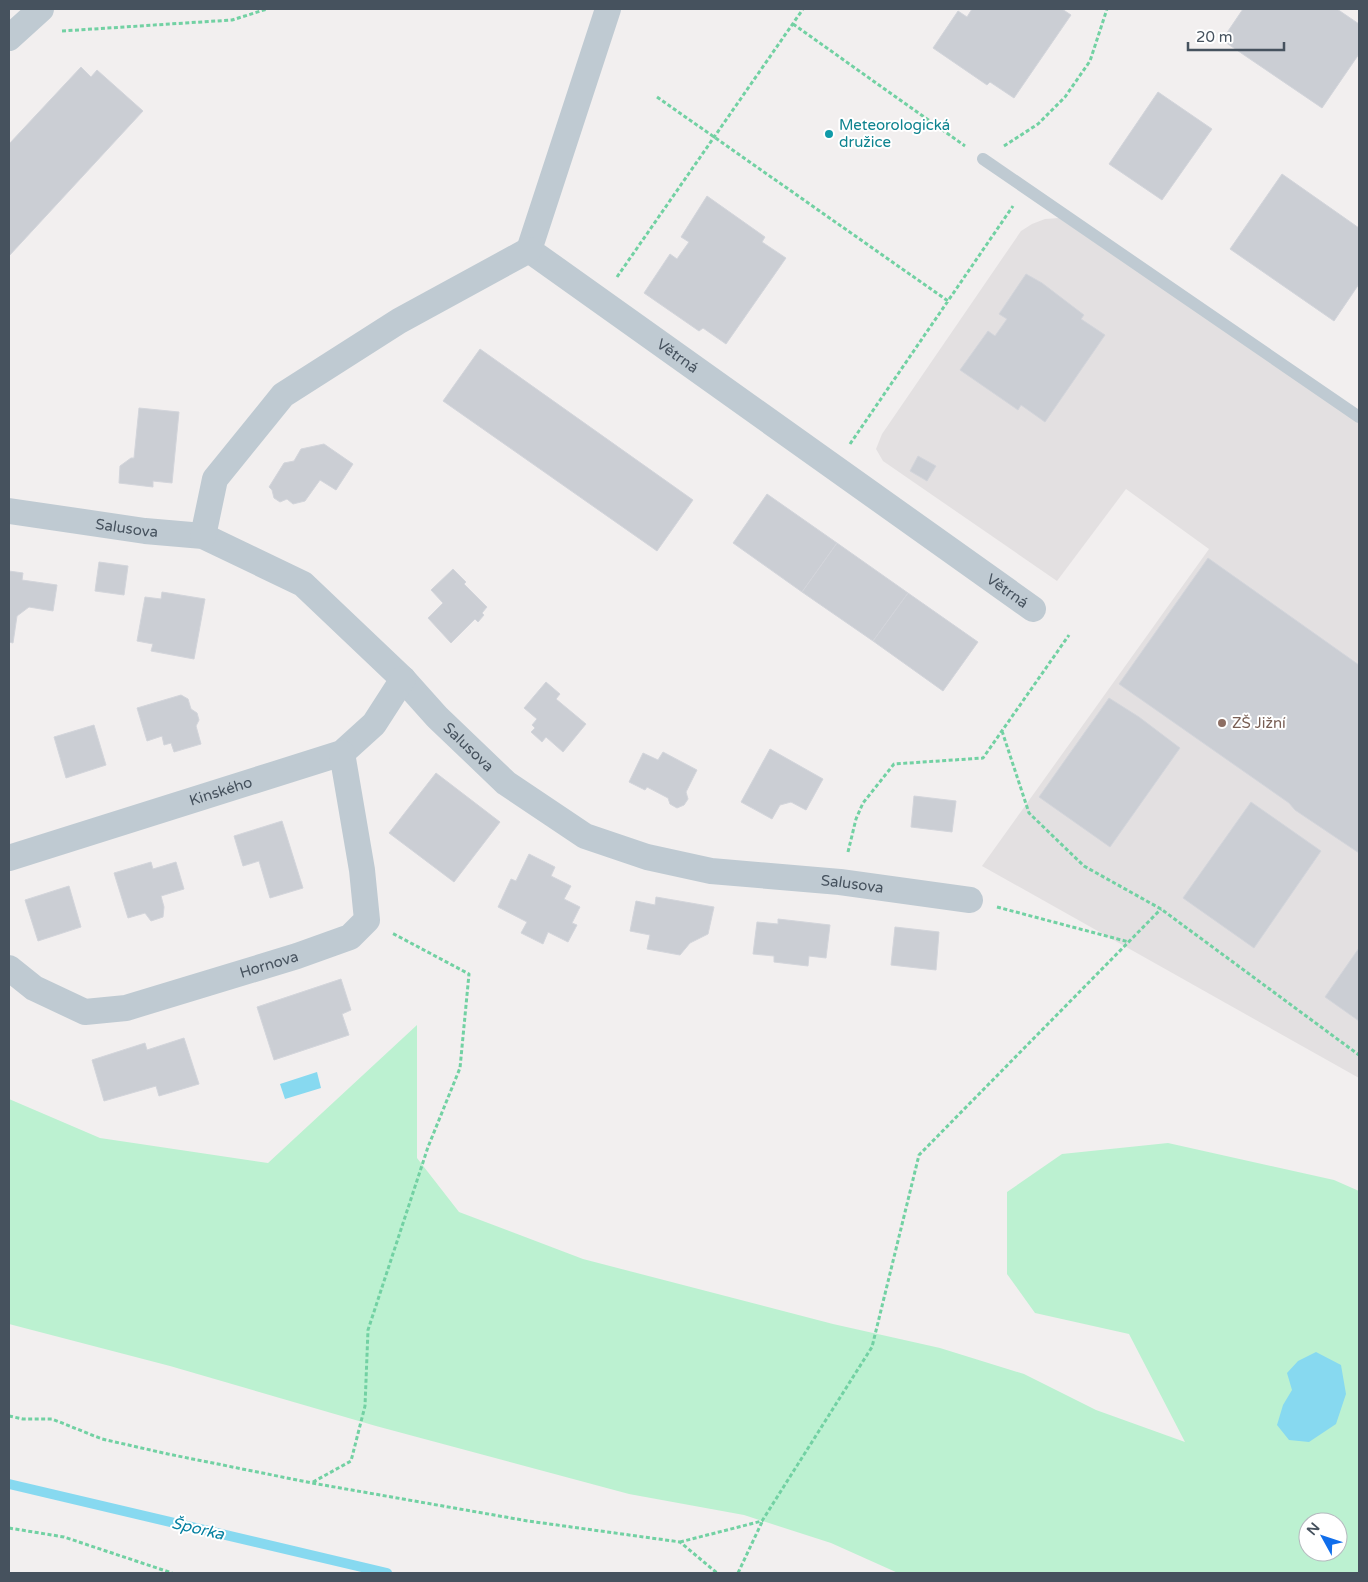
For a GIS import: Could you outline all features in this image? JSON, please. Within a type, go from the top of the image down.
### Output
[{"type":"street","points":[[11,36],[41,9]]},
{"type":"street","points":[[203,536],[215,480],[284,395],[399,321],[529,250],[608,9]]},
{"type":"street","name":"Větrná","points":[[529,250],[1033,609]]},
{"type":"street","name":"Salusova","points":[[9,511],[145,531],[203,536],[303,584],[506,783],[585,836],[647,857],[711,870],[840,882],[970,900]]},
{"type":"street","name":"Kinského","points":[[9,858],[342,753],[374,724],[402,679]]},
{"type":"street","points":[[342,753],[362,870],[367,920]]},
{"type":"street","name":"Hornova","points":[[9,968],[34,988],[85,1012],[126,1008],[297,956],[350,937],[367,920]]},
{"type":"lane","points":[[983,159],[1359,417]]},
{"type":"path","points":[[11,36],[232,20],[267,9]]},
{"type":"path","points":[[601,301],[803,9]]},
{"type":"path","points":[[792,24],[983,159],[1038,124],[1065,97],[1090,61],[1107,9]]},
{"type":"path","points":[[657,97],[948,301]]},
{"type":"path","points":[[834,467],[1025,188]]},
{"type":"path","points":[[840,882],[856,819],[863,803],[894,764],[983,758],[1070,635]]},
{"type":"path","points":[[1002,731],[1028,814],[1084,866],[1161,909],[1359,1055]]},
{"type":"path","points":[[970,900],[1130,942]]},
{"type":"path","points":[[738,1573],[762,1521],[872,1347],[919,1154],[1161,909]]},
{"type":"path","points":[[312,1483],[351,1461],[365,1406],[368,1330],[428,1147],[460,1068],[469,974],[367,920]]},
{"type":"path","points":[[9,1416],[23,1419],[52,1419],[102,1439],[168,1454],[312,1483],[528,1521],[680,1542],[762,1521]]},
{"type":"path","points":[[9,1528],[64,1537],[172,1573]]},
{"type":"path","points":[[680,1542],[717,1573]]},
{"type":"shaded area","name":"ZŠ Jižní","points":[[1059,218],[1359,422],[1359,1078],[982,866],[1209,549],[1126,489],[1057,581],[883,461],[876,449],[882,434],[1021,231],[1045,219]]},
{"type":"green space","points":[[417,1025],[417,1158],[459,1212],[583,1259],[833,1324],[940,1348],[1024,1374],[1096,1410],[1185,1442],[1129,1334],[1035,1313],[1007,1274],[1007,1192],[1062,1154],[1168,1143],[1334,1180],[1359,1191],[1359,1573],[898,1573],[831,1543],[744,1515],[629,1494],[376,1426],[170,1366],[9,1324],[9,1099],[100,1138],[268,1163]]},
{"type":"water","points":[[317,1072],[321,1088],[285,1099],[280,1084]]},
{"type":"water","points":[[1316,1352],[1341,1365],[1346,1394],[1336,1424],[1309,1442],[1289,1440],[1277,1425],[1283,1405],[1292,1390],[1287,1373],[1298,1361]]},
{"type":"building","points":[[972,9],[1062,9],[1071,15],[1014,98],[990,82],[987,85],[933,48],[958,11],[967,17]]},
{"type":"building","points":[[1243,9],[1337,9],[1359,24],[1359,54],[1322,108],[1222,40]]},
{"type":"building","points":[[81,67],[91,77],[97,70],[143,111],[9,256],[9,144]]},
{"type":"building","points":[[1158,92],[1212,129],[1162,200],[1109,164]]},
{"type":"building","points":[[1282,174],[1359,228],[1359,284],[1334,321],[1230,249]]},
{"type":"building","points":[[707,196],[765,237],[762,242],[786,258],[726,344],[703,328],[699,331],[644,293],[670,254],[677,259],[689,242],[681,237]]},
{"type":"building","points":[[1026,274],[1042,283],[1084,315],[1081,319],[1105,335],[1045,422],[1021,405],[1018,410],[960,370],[988,331],[995,336],[1007,319],[999,314]]},
{"type":"building","points":[[480,349],[693,500],[657,551],[443,401]]},
{"type":"building","points":[[139,408],[179,412],[172,483],[153,481],[153,487],[119,483],[120,466],[134,458]]},
{"type":"building","points":[[324,444],[353,464],[336,490],[320,480],[305,501],[293,504],[287,499],[280,502],[274,498],[269,487],[284,463],[294,461],[301,449]]},
{"type":"building","points":[[918,456],[936,466],[927,481],[910,471]]},
{"type":"building","points":[[767,494],[837,543],[802,592],[733,543]]},
{"type":"building","points":[[837,543],[908,593],[873,641],[802,592]]},
{"type":"building","points":[[1208,558],[1359,665],[1359,853],[1295,810],[1289,803],[1119,684]]},
{"type":"building","points":[[99,562],[128,566],[124,595],[95,591]]},
{"type":"building","points":[[453,569],[466,582],[464,584],[487,607],[482,613],[484,615],[478,622],[475,619],[451,643],[428,618],[443,603],[431,590]]},
{"type":"building","points":[[9,571],[23,573],[22,580],[57,585],[53,611],[29,607],[17,616],[13,643],[9,642]]},
{"type":"building","points":[[162,592],[205,599],[194,659],[151,651],[153,644],[137,641],[145,597],[161,599]]},
{"type":"building","points":[[908,593],[978,642],[943,691],[873,641]]},
{"type":"building","points":[[546,682],[560,694],[556,699],[586,724],[563,752],[546,737],[542,742],[531,732],[535,728],[532,725],[537,719],[524,708]]},
{"type":"building","points":[[181,695],[188,699],[191,709],[197,713],[199,720],[196,726],[201,744],[174,752],[171,743],[164,745],[162,736],[147,741],[137,708]]},
{"type":"building","points":[[1109,698],[1139,717],[1180,748],[1110,847],[1039,797]]},
{"type":"building","points":[[94,725],[106,765],[66,778],[54,737]]},
{"type":"building","points":[[770,749],[823,779],[806,810],[791,802],[780,805],[772,819],[741,802]]},
{"type":"building","points":[[663,752],[697,770],[686,792],[688,799],[684,805],[677,808],[670,804],[668,798],[647,787],[645,790],[629,782],[643,753],[658,760]]},
{"type":"building","points":[[436,773],[500,822],[454,882],[389,833]]},
{"type":"building","points":[[914,796],[956,801],[952,832],[911,827]]},
{"type":"building","points":[[1251,802],[1321,851],[1254,948],[1183,898]]},
{"type":"building","points":[[282,821],[303,888],[270,898],[259,861],[243,866],[234,836]]},
{"type":"building","points":[[529,854],[555,867],[551,876],[571,886],[564,899],[580,907],[572,923],[577,925],[568,942],[548,932],[543,944],[521,933],[527,922],[498,907],[511,879],[516,881]]},
{"type":"building","points":[[151,862],[153,869],[176,862],[184,889],[161,896],[164,907],[163,917],[151,921],[145,913],[128,918],[114,873]]},
{"type":"building","points":[[69,886],[81,927],[38,941],[25,900]]},
{"type":"building","points":[[656,897],[714,907],[708,934],[690,943],[680,955],[647,949],[650,935],[630,931],[636,901],[655,905]]},
{"type":"building","points":[[778,919],[830,925],[826,958],[809,956],[808,966],[774,962],[774,956],[753,954],[757,922],[778,924]]},
{"type":"building","points":[[895,927],[939,932],[936,970],[891,965]]},
{"type":"building","points":[[1359,948],[1359,1021],[1325,997]]},
{"type":"building","points":[[341,979],[351,1010],[342,1014],[349,1035],[274,1060],[257,1007]]},
{"type":"building","points":[[184,1038],[199,1084],[159,1096],[156,1086],[104,1101],[92,1060],[145,1043],[147,1050]]},
{"type":"waterway","name":"Šporka","points":[[9,1484],[387,1573]]},
{"type":"place","name":"Meteorologická družice","points":[[829,134]]},
{"type":"place","name":"ZŠ Jižní","points":[[1222,723]]}]
